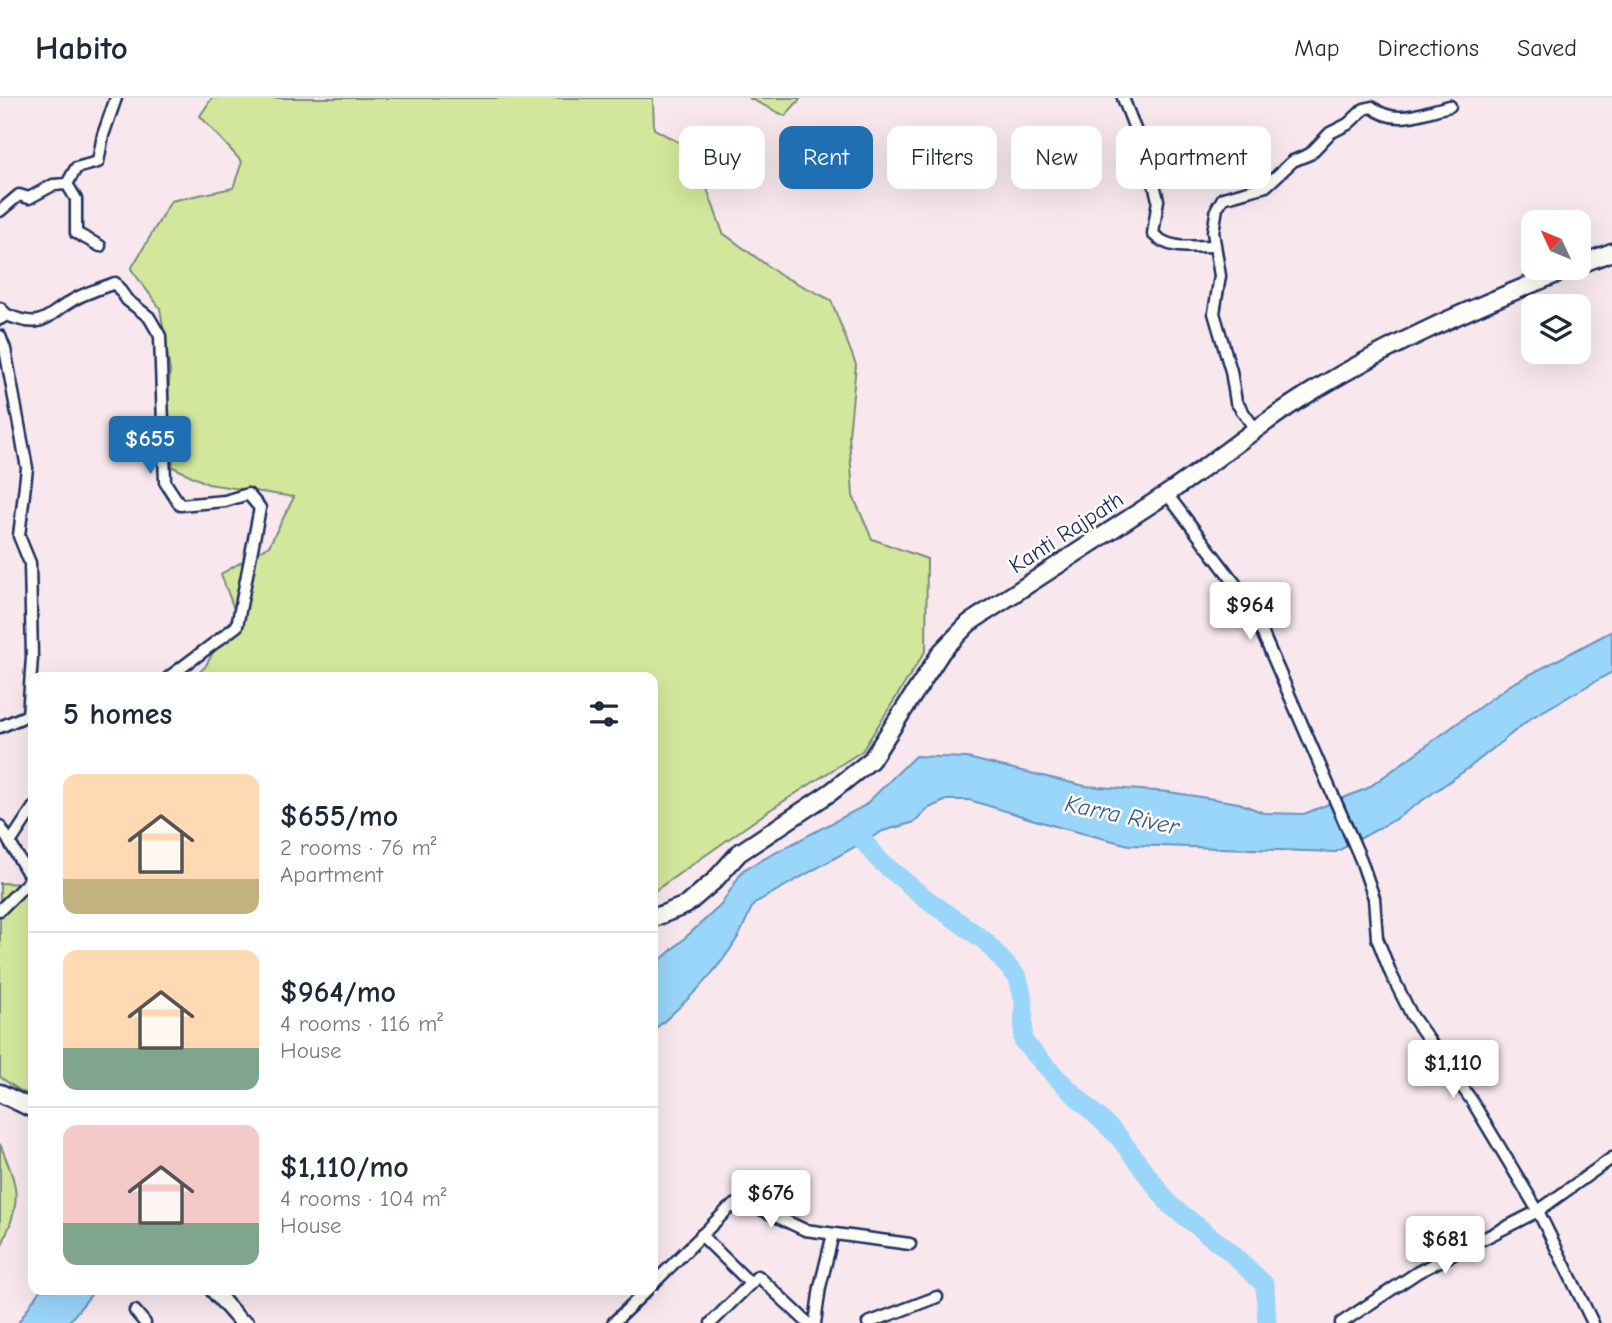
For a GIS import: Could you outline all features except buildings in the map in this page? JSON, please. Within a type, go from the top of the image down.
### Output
[{"type":"main road","points":[[1591,260],[1612,252]]},
{"type":"main road","name":"Kanti Rajpath","points":[[658,916],[686,905],[714,881],[739,853],[831,792],[871,760],[942,651],[969,623],[1167,494],[1312,391],[1405,339],[1487,301],[1541,280]]},
{"type":"main road","points":[[0,1093],[28,1106]]},
{"type":"main road","points":[[217,1295],[233,1314],[246,1323]]},
{"type":"street","points":[[67,184],[76,168],[98,162],[103,135],[116,98]]},
{"type":"street","points":[[1123,98],[1150,168],[1158,201],[1153,234],[1162,243],[1214,246]]},
{"type":"street","points":[[1255,429],[1237,402],[1214,313],[1220,276],[1213,232],[1217,208],[1223,198],[1266,186],[1293,161],[1310,154],[1330,133],[1348,124],[1364,109],[1372,107],[1382,115],[1397,119],[1450,106]]},
{"type":"street","points":[[0,211],[19,194],[29,198],[53,185],[67,184]]},
{"type":"street","points":[[67,184],[76,199],[75,233],[100,246]]},
{"type":"street","points":[[2,314],[24,322],[46,320],[74,299],[115,283],[127,300],[149,317],[160,336],[165,482],[180,505],[225,501],[248,494],[260,508],[237,626],[176,672]]},
{"type":"street","points":[[0,336],[5,349],[27,468],[19,537],[30,563],[31,672]]},
{"type":"street","points":[[1167,494],[1250,602],[1362,860],[1374,898],[1377,938],[1391,974],[1412,1016],[1472,1101],[1538,1212],[1593,1323]]},
{"type":"street","points":[[0,727],[28,715]]},
{"type":"street","points":[[10,843],[28,816]]},
{"type":"street","points":[[0,827],[28,874]]},
{"type":"street","points":[[0,910],[28,882]]},
{"type":"street","points":[[1340,1323],[1418,1272],[1538,1212],[1612,1158]]},
{"type":"street","points":[[658,1279],[728,1209],[738,1203],[750,1203],[805,1230],[910,1244]]},
{"type":"street","points":[[815,1323],[820,1286],[833,1234]]},
{"type":"street","points":[[701,1235],[751,1284]]},
{"type":"street","points":[[711,1323],[758,1276],[808,1323]]},
{"type":"street","points":[[613,1323],[642,1295]]},
{"type":"street","points":[[868,1323],[937,1297]]},
{"type":"street","points":[[135,1311],[145,1323]]},
{"type":"green space","points":[[212,98],[653,98],[654,129],[679,142],[679,189],[707,189],[723,233],[780,275],[831,300],[856,365],[849,435],[853,496],[872,539],[927,559],[926,650],[862,751],[770,810],[658,888],[658,672],[200,672],[205,667],[235,612],[221,574],[269,546],[294,497],[208,484],[173,467],[167,409],[170,371],[160,308],[131,269],[171,201],[233,188],[242,162],[200,116]]},
{"type":"green space","points":[[749,98],[801,98],[785,116]]},
{"type":"green space","points":[[0,883],[28,884],[28,1093],[0,1077]]},
{"type":"green space","points":[[0,1144],[12,1174],[16,1197],[12,1219],[0,1250]]},
{"type":"water","name":"Karra River","points":[[1612,631],[1612,672],[1531,718],[1470,767],[1396,819],[1336,852],[1129,845],[969,800],[947,800],[929,808],[915,822],[883,831],[755,903],[738,937],[720,963],[688,999],[658,1026],[658,962],[721,905],[743,870],[864,806],[915,756],[967,758],[1085,786],[1169,792],[1239,803],[1264,813],[1304,814],[1368,788],[1510,685]]},
{"type":"water","points":[[37,1295],[91,1295],[68,1323],[18,1323]]},
{"type":"waterway","points":[[854,830],[881,862],[985,941],[1018,978],[1024,1002],[1023,1041],[1057,1078],[1118,1136],[1170,1205],[1228,1250],[1265,1285],[1267,1323]]}]
